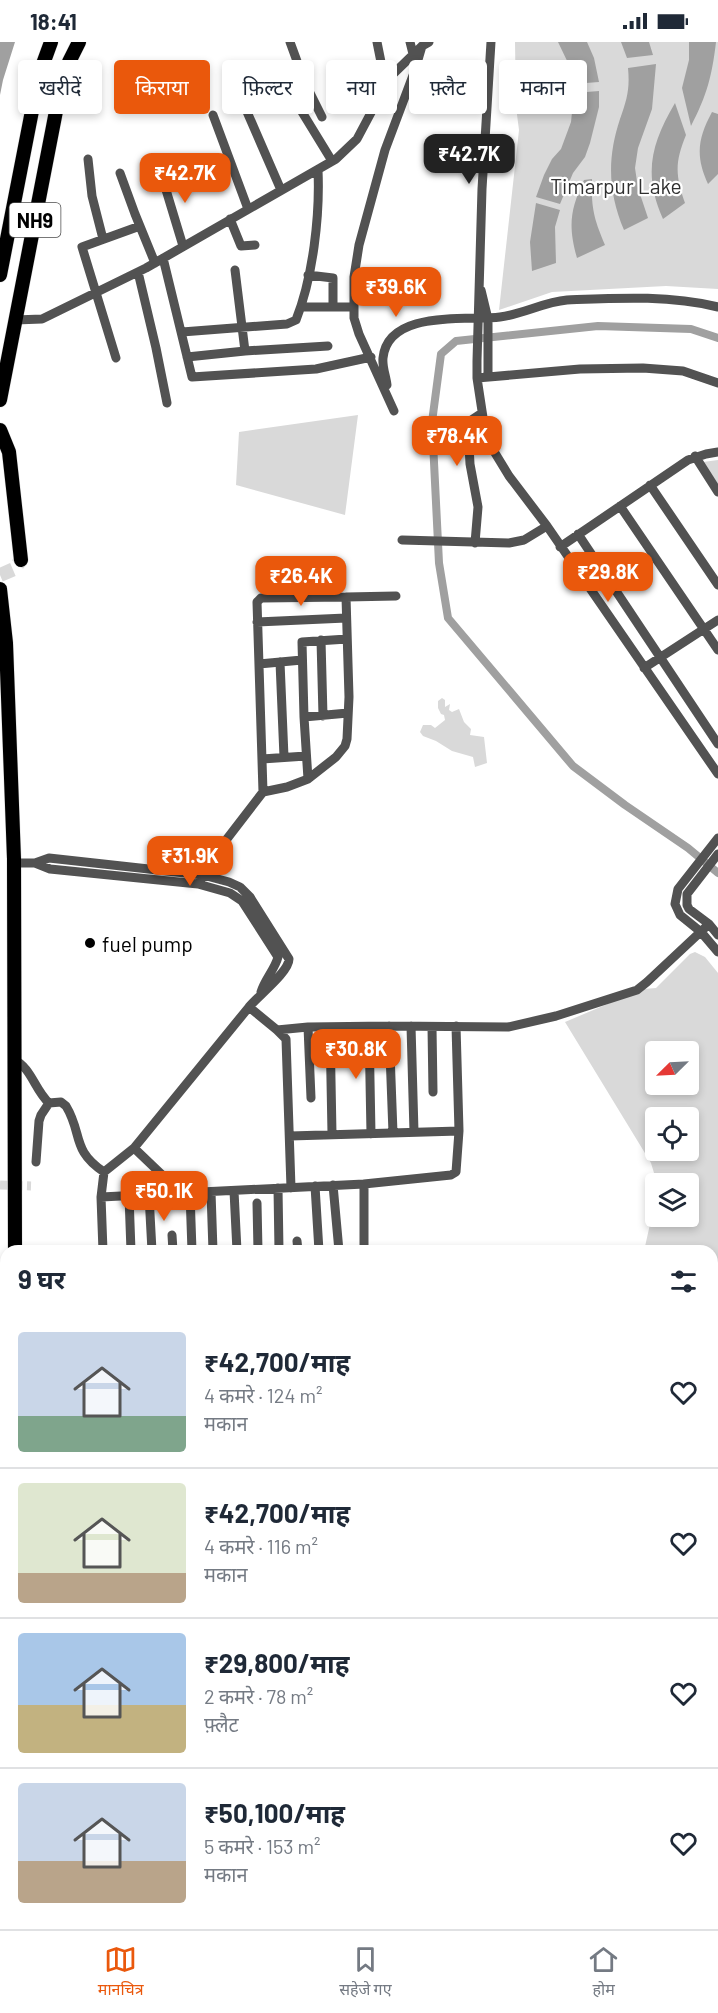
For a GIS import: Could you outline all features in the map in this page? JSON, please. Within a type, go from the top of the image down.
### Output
[{"type":"highway","name":"NH9","points":[[0,275],[39,75],[51,42]]},
{"type":"highway","name":"NH9","points":[[0,400],[57,106],[69,62],[79,42]]},
{"type":"highway","points":[[0,430],[9,452],[21,560]]},
{"type":"highway","points":[[0,590],[6,643],[14,863],[15,1245]]},
{"type":"highway","points":[[0,979],[8,976],[13,970]]},
{"type":"street","points":[[290,42],[305,83],[322,117]]},
{"type":"street","points":[[377,42],[381,60]]},
{"type":"street","points":[[410,42],[413,54]]},
{"type":"street","points":[[491,42],[477,319],[477,361],[482,377],[482,413],[486,432],[509,476],[547,526],[718,774]]},
{"type":"street","points":[[397,67],[426,44]]},
{"type":"street","points":[[394,411],[359,334],[353,307],[354,278],[359,245],[385,150],[426,44]]},
{"type":"street","points":[[248,114],[281,190]]},
{"type":"street","points":[[303,114],[332,161]]},
{"type":"street","points":[[15,320],[42,319],[138,272],[318,170],[357,139],[369,114]]},
{"type":"street","points":[[213,115],[248,209]]},
{"type":"street","points":[[88,159],[92,196],[103,239]]},
{"type":"street","points":[[160,170],[183,246]]},
{"type":"street","points":[[182,332],[292,323],[296,320],[311,261],[319,198],[318,170]]},
{"type":"street","points":[[120,173],[140,226],[159,260],[182,332],[190,375],[196,378],[316,369],[370,357]]},
{"type":"street","points":[[230,219],[241,246],[255,245]]},
{"type":"street","points":[[116,358],[82,247],[140,226]]},
{"type":"street","points":[[235,270],[245,351]]},
{"type":"street","points":[[138,272],[167,403]]},
{"type":"street","points":[[308,275],[333,278],[333,306]]},
{"type":"street","points":[[478,283],[483,295],[488,322],[488,366],[482,377]]},
{"type":"street","points":[[387,393],[383,357],[391,339],[409,327],[437,320],[477,319],[488,322],[555,301],[567,300],[655,298],[696,302],[718,307]]},
{"type":"street","points":[[301,307],[353,307]]},
{"type":"street","points":[[187,357],[328,346]]},
{"type":"street","points":[[482,377],[580,369],[643,368],[683,371],[718,383]]},
{"type":"street","points":[[473,543],[478,507],[470,464],[468,427],[470,421],[482,413]]},
{"type":"street","points":[[560,547],[694,456],[718,452]]},
{"type":"street","points":[[694,456],[718,492]]},
{"type":"street","points":[[650,485],[718,585]]},
{"type":"street","points":[[620,506],[718,650]]},
{"type":"street","points":[[402,540],[517,543],[547,526]]},
{"type":"street","points":[[578,534],[718,744]]},
{"type":"street","points":[[198,884],[223,844],[263,792],[257,602],[261,598],[396,596]]},
{"type":"street","points":[[263,792],[287,787],[308,779],[336,757],[345,746],[348,713],[346,597]]},
{"type":"street","points":[[257,622],[346,618]]},
{"type":"street","points":[[644,668],[718,620]]},
{"type":"street","points":[[308,779],[302,642],[347,639]]},
{"type":"street","points":[[321,640],[323,716]]},
{"type":"street","points":[[259,664],[302,660]]},
{"type":"street","points":[[280,662],[285,757]]},
{"type":"street","points":[[304,717],[348,713]]},
{"type":"street","points":[[262,759],[306,756]]},
{"type":"street","points":[[716,840],[686,879],[686,891],[689,909],[709,924],[718,935]]},
{"type":"street","points":[[718,854],[675,904],[678,912],[701,932],[718,952]]},
{"type":"street","points":[[14,863],[35,863],[49,858],[203,875],[229,882],[240,887],[250,897],[290,959],[287,968],[249,1007],[134,1148],[104,1172],[101,1197],[103,1245]]},
{"type":"street","points":[[35,863],[50,869],[198,884],[230,893],[242,902],[276,952],[277,961],[261,993]]},
{"type":"street","points":[[277,1030],[308,1027],[389,1026],[495,1028],[524,1025],[637,990],[709,924]]},
{"type":"street","points":[[249,1007],[286,1039],[291,1188]]},
{"type":"street","points":[[389,1026],[393,1133]]},
{"type":"street","points":[[411,1026],[414,1132]]},
{"type":"street","points":[[101,1197],[364,1184],[454,1174],[457,1170],[459,1131],[456,1026]]},
{"type":"street","points":[[308,1027],[311,1098]]},
{"type":"street","points":[[330,1027],[332,1134]]},
{"type":"street","points":[[369,1027],[371,1134]]},
{"type":"street","points":[[432,1027],[433,1092]]},
{"type":"street","points":[[13,1059],[23,1065],[38,1091],[49,1103]]},
{"type":"street","points":[[49,1103],[61,1102],[66,1106],[86,1158],[104,1172]]},
{"type":"street","points":[[36,1162],[39,1121],[49,1103]]},
{"type":"street","points":[[290,1136],[459,1131]]},
{"type":"street","points":[[134,1148],[185,1193],[191,1245]]},
{"type":"street","points":[[364,1184],[364,1245]]},
{"type":"street","points":[[333,1185],[338,1245]]},
{"type":"street","points":[[315,1186],[319,1245]]},
{"type":"street","points":[[278,1188],[279,1245]]},
{"type":"street","points":[[234,1191],[237,1245]]},
{"type":"street","points":[[211,1192],[213,1245]]},
{"type":"street","points":[[149,1195],[152,1245]]},
{"type":"street","points":[[129,1196],[131,1245]]},
{"type":"street","points":[[257,1203],[258,1245]]},
{"type":"street","points":[[172,1235],[173,1245]]},
{"type":"green space","name":"Timarpur Lake","points":[[515,42],[718,42],[718,289],[666,286],[552,292],[499,310],[519,130],[517,114],[587,114],[587,60],[515,60]]},
{"type":"green space","points":[[358,415],[345,515],[236,485],[239,432]]},
{"type":"green space","points":[[718,460],[718,484],[703,462]]},
{"type":"green space","points":[[442,698],[445,700],[445,707],[450,704],[449,710],[452,712],[459,709],[464,722],[471,729],[470,735],[484,737],[487,763],[475,767],[473,757],[452,751],[423,736],[420,732],[423,725],[431,725],[435,728],[445,720],[438,708],[438,701]]},
{"type":"green space","points":[[695,952],[705,957],[718,973],[718,1245],[645,1245],[649,1227],[699,1227],[699,1173],[654,1173],[650,1161],[699,1161],[699,1107],[645,1107],[645,1153],[565,1022],[643,989],[656,988],[690,954]]},
{"type":"shaded area","points":[[0,42],[15,42],[0,95]]},
{"type":"shaded area","points":[[558,42],[587,42],[594,58],[599,82],[587,83],[587,60],[567,60]]},
{"type":"shaded area","points":[[621,42],[649,42],[653,55],[627,58]]},
{"type":"shaded area","points":[[689,42],[716,42],[708,85],[691,126],[682,88],[689,60]]},
{"type":"shaded area","points":[[656,64],[652,109],[638,148],[635,168],[638,188],[648,218],[624,230],[612,188],[611,161],[627,94],[628,68]]},
{"type":"shaded area","points":[[599,91],[599,107],[585,157],[573,173],[560,204],[536,197],[552,159],[561,149],[572,114],[587,114],[587,92]]},
{"type":"shaded area","points":[[675,103],[686,135],[678,161],[679,184],[685,203],[663,219],[653,188],[652,160],[660,132]]},
{"type":"shaded area","points":[[712,112],[718,114],[718,174],[708,184],[701,165],[700,147]]},
{"type":"shaded area","points":[[592,179],[594,213],[605,245],[577,258],[572,237],[573,209],[584,180]]},
{"type":"shaded area","points":[[536,203],[560,210],[555,227],[556,263],[532,271],[530,242]]},
{"type":"waterway","points":[[718,338],[691,329],[598,326],[456,341],[441,354],[432,422],[439,563],[448,618],[573,766],[688,848],[718,873]]},
{"type":"tunnel","points":[[0,575],[14,569],[21,560]]},
{"type":"tunnel","points":[[0,1185],[31,1186]]},
{"type":"place","name":"fuel pump","points":[[90,943]]}]
